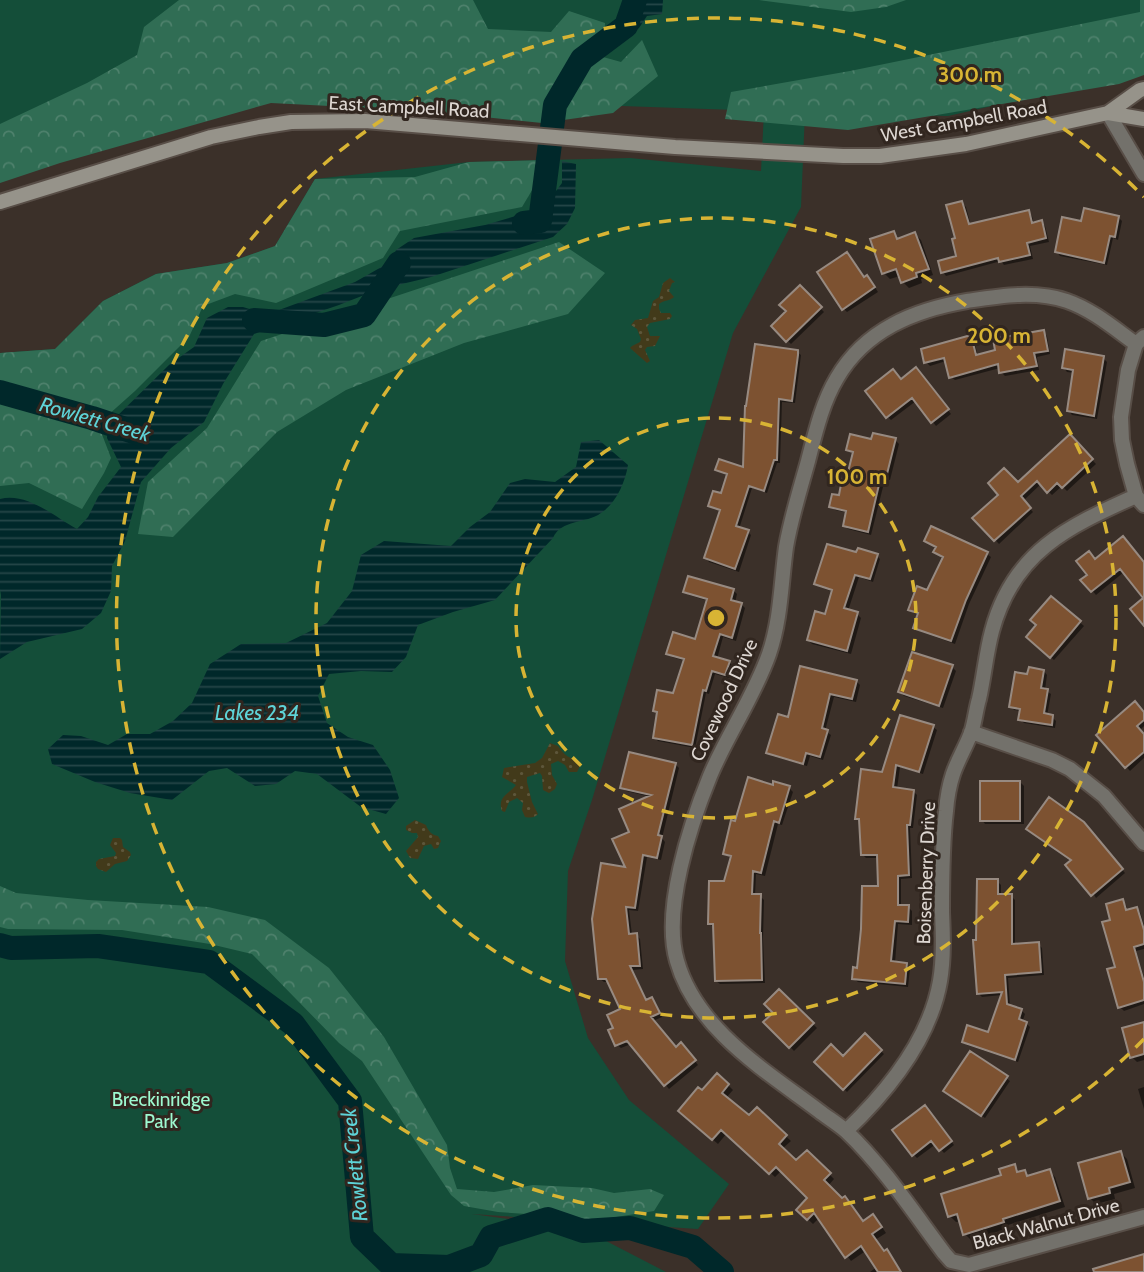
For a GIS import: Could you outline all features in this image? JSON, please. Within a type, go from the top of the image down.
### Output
[{"type":"main road","name":"West Campbell Road","points":[[1108,113],[1144,89]]},
{"type":"main road","name":"West Campbell Road","points":[[700,148],[880,156],[966,144],[1108,113],[1144,119]]},
{"type":"main road","name":"East Campbell Road","points":[[0,202],[211,137],[280,124],[365,121],[700,148]]},
{"type":"street","points":[[1108,113],[1144,174]]},
{"type":"street","name":"Covewood Drive","points":[[959,1263],[951,1261],[944,1253],[878,1167],[846,1131],[751,1059],[710,1020],[694,999],[676,959],[672,927],[675,893],[690,833],[710,776],[763,672],[778,616],[787,546],[815,436],[835,380],[847,363],[890,325],[917,313],[1004,295],[1044,296],[1069,302],[1140,340]]},
{"type":"street","points":[[1140,340],[1128,370],[1121,417],[1122,440],[1140,500]]},
{"type":"street","name":"Boisenberry Drive","points":[[846,1131],[866,1112],[896,1075],[919,1040],[933,1009],[940,979],[943,937],[942,865],[948,795],[953,773],[971,732],[991,634],[1003,597],[1021,568],[1059,535],[1089,517],[1140,500]]},
{"type":"street","points":[[971,732],[1052,760],[1070,769],[1104,796],[1144,843]]},
{"type":"street","name":"Black Walnut Drive","points":[[959,1263],[969,1265],[982,1262],[1144,1217]]},
{"type":"green space","name":"Breckinridge Park","points":[[0,0],[1144,0],[1144,71],[948,116],[805,112],[801,207],[733,333],[592,800],[568,871],[565,961],[588,1038],[629,1100],[729,1184],[698,1229],[472,1214],[583,1229],[666,1272],[0,1272],[0,353],[55,349],[103,301],[156,274],[227,263],[275,246],[315,179],[469,162],[630,158],[761,171],[764,111],[254,93],[0,174]]},
{"type":"green space","points":[[179,0],[473,0],[488,29],[551,32],[569,11],[605,23],[603,57],[621,62],[642,40],[658,76],[613,113],[542,123],[427,111],[271,103],[60,163],[0,183],[0,124],[87,83],[137,55],[144,27]]},
{"type":"green space","points":[[759,0],[906,0],[886,7],[851,12]]},
{"type":"green space","points":[[1140,0],[1144,0],[1144,75],[1119,84],[848,130],[725,119],[731,92],[850,71],[1140,12]]},
{"type":"green space","points":[[550,160],[522,207],[400,231],[383,258],[276,303],[235,294],[203,306],[189,337],[98,424],[111,458],[82,509],[29,483],[0,486],[0,353],[55,349],[103,301],[156,274],[227,263],[275,246],[315,179],[415,177],[469,162]]},
{"type":"green space","points":[[559,242],[605,273],[568,314],[464,343],[346,390],[277,432],[173,537],[138,534],[148,482],[207,428],[261,341]]},
{"type":"green space","points":[[0,886],[16,893],[208,907],[265,920],[329,968],[384,1037],[447,1145],[450,1168],[457,1189],[494,1192],[533,1185],[592,1188],[614,1193],[650,1189],[664,1195],[654,1211],[597,1220],[498,1212],[464,1206],[451,1195],[362,1061],[339,1043],[252,954],[210,944],[122,930],[0,927]]},
{"type":"sand","points":[[670,278],[675,282],[669,291],[674,297],[659,304],[659,309],[661,313],[670,313],[672,316],[670,319],[650,323],[647,327],[650,336],[660,336],[655,346],[645,350],[650,361],[647,363],[630,348],[641,339],[637,329],[631,325],[635,320],[648,318],[653,301],[659,297],[663,283]]},
{"type":"sand","points":[[550,743],[580,762],[577,772],[569,772],[565,765],[558,761],[551,764],[552,775],[557,784],[549,793],[543,790],[540,773],[527,777],[532,802],[538,814],[535,816],[525,817],[523,803],[517,798],[509,802],[505,812],[502,811],[502,799],[516,785],[502,777],[504,768],[535,763],[542,758]]},
{"type":"sand","points":[[415,820],[426,825],[441,841],[438,848],[434,849],[431,844],[424,846],[418,859],[410,858],[406,851],[418,837],[417,833],[406,830],[406,826]]},
{"type":"sand","points":[[113,838],[120,838],[123,847],[131,855],[127,861],[115,864],[106,872],[98,869],[96,862],[115,856],[116,853],[110,845]]},
{"type":"water","points":[[644,0],[663,0],[662,14],[647,16],[627,39],[616,31],[628,16],[630,6]]},
{"type":"water","points":[[562,161],[576,164],[575,208],[567,224],[553,237],[431,277],[377,290],[254,334],[223,384],[204,422],[171,448],[141,482],[125,541],[112,566],[111,591],[101,613],[82,629],[27,642],[0,659],[0,499],[30,502],[77,529],[121,467],[107,438],[108,425],[170,364],[194,347],[207,318],[228,307],[243,307],[263,313],[279,310],[355,282],[392,261],[396,250],[414,238],[485,225],[536,210],[550,199],[562,183]]},
{"type":"water","name":"Lakes 234","points":[[599,440],[628,465],[619,492],[606,509],[557,532],[495,600],[418,625],[406,657],[392,672],[329,674],[318,696],[327,723],[348,737],[373,745],[390,770],[399,798],[386,814],[361,807],[317,774],[295,771],[276,784],[255,786],[227,768],[209,771],[172,800],[130,793],[52,764],[48,749],[63,735],[81,736],[108,745],[127,734],[150,734],[173,721],[192,703],[210,664],[241,644],[286,643],[327,623],[352,591],[361,555],[384,541],[451,546],[490,512],[510,483],[525,479],[555,482],[576,467],[581,442]]},
{"type":"building","points":[[962,201],[969,224],[1029,210],[1032,223],[1042,220],[1046,238],[1027,243],[1030,255],[999,262],[998,258],[941,273],[938,261],[956,256],[952,239],[955,238],[946,205]]},
{"type":"building","points":[[1084,208],[1119,216],[1115,237],[1110,236],[1104,263],[1055,252],[1062,217],[1081,221]]},
{"type":"building","points":[[894,231],[897,239],[915,232],[929,269],[916,273],[917,277],[901,283],[896,269],[882,274],[870,239]]},
{"type":"building","points":[[847,252],[864,277],[867,275],[875,287],[842,310],[817,272]]},
{"type":"building","points":[[800,285],[822,307],[786,342],[771,326],[786,311],[779,305]]},
{"type":"building","points":[[1044,330],[1048,351],[1034,353],[1037,366],[999,373],[998,364],[949,378],[944,358],[924,363],[921,349],[971,335],[976,355],[995,350],[993,339]]},
{"type":"building","points":[[755,344],[798,350],[798,355],[792,401],[779,399],[777,460],[774,460],[764,491],[749,486],[736,526],[749,530],[735,569],[704,558],[720,510],[708,506],[713,491],[721,493],[727,474],[715,470],[719,459],[743,467],[745,406]]},
{"type":"building","points":[[1065,349],[1104,356],[1094,416],[1067,411],[1073,370],[1062,368]]},
{"type":"building","points":[[916,367],[949,409],[931,423],[912,398],[886,418],[865,391],[893,369],[901,379]]},
{"type":"building","points":[[873,433],[896,438],[886,478],[881,476],[868,532],[843,526],[846,511],[829,507],[832,494],[839,495],[842,479],[846,480],[853,452],[846,450],[850,434],[871,439]]},
{"type":"building","points":[[1070,434],[1093,459],[1062,488],[1057,483],[1047,493],[1037,481],[1021,496],[1031,508],[994,541],[972,518],[998,495],[988,483],[1004,468],[1018,482]]},
{"type":"building","points":[[931,526],[988,552],[951,641],[913,628],[918,613],[908,610],[917,586],[927,590],[943,557],[933,552],[936,547],[924,541]]},
{"type":"building","points":[[1123,536],[1144,562],[1144,626],[1130,609],[1143,598],[1120,569],[1091,592],[1080,580],[1087,575],[1076,561],[1089,551],[1095,559]]},
{"type":"building","points":[[827,544],[856,552],[858,548],[878,554],[870,579],[855,575],[844,608],[858,612],[847,651],[807,640],[815,611],[825,614],[832,590],[814,584]]},
{"type":"building","points":[[688,576],[734,589],[731,600],[742,603],[732,638],[720,634],[713,656],[730,661],[725,675],[712,671],[706,691],[703,690],[692,745],[653,738],[657,712],[653,711],[657,690],[673,693],[684,659],[666,654],[673,632],[695,639],[707,599],[683,592]]},
{"type":"building","points":[[1051,596],[1081,621],[1050,658],[1026,637],[1036,625],[1030,620]]},
{"type":"building","points":[[912,652],[953,665],[939,706],[898,692]]},
{"type":"building","points":[[800,666],[857,680],[852,699],[830,694],[822,728],[828,730],[820,757],[806,753],[803,764],[766,753],[778,714],[788,717]]},
{"type":"building","points":[[1029,667],[1044,670],[1041,688],[1048,689],[1044,713],[1053,715],[1052,725],[1018,720],[1020,709],[1009,707],[1015,672],[1027,674]]},
{"type":"building","points":[[1135,701],[1144,712],[1144,720],[1137,726],[1144,734],[1144,752],[1125,768],[1096,735]]},
{"type":"building","points":[[900,715],[934,725],[919,772],[896,765],[893,787],[914,790],[910,825],[907,825],[909,875],[898,876],[898,905],[909,905],[908,922],[895,921],[891,961],[907,963],[905,984],[852,979],[853,967],[857,968],[862,886],[878,886],[877,855],[861,855],[859,819],[855,819],[861,769],[882,772]]},
{"type":"building","points":[[629,752],[676,763],[658,835],[662,836],[657,858],[643,855],[635,908],[626,907],[629,934],[637,933],[640,966],[630,966],[646,1000],[652,997],[660,1013],[651,1017],[676,1047],[681,1042],[696,1060],[664,1086],[627,1041],[615,1046],[608,1030],[613,1028],[607,1015],[620,1009],[606,979],[598,979],[592,919],[601,863],[625,867],[612,839],[629,832],[619,809],[651,795],[620,788]]},
{"type":"building","points":[[748,777],[773,785],[773,781],[790,786],[779,823],[774,821],[761,873],[753,871],[752,894],[761,894],[762,980],[715,981],[713,924],[708,924],[709,881],[724,881],[731,856],[723,854],[731,820],[735,821]]},
{"type":"building","points":[[980,781],[1020,781],[1020,821],[980,821]]},
{"type":"building","points":[[1049,797],[1084,822],[1123,869],[1091,896],[1065,865],[1071,860],[1026,829]]},
{"type":"building","points":[[977,879],[998,879],[998,894],[1012,894],[1012,944],[1039,942],[1041,972],[1005,975],[1007,1004],[1022,1009],[1019,1019],[1027,1022],[1015,1060],[962,1042],[967,1025],[988,1032],[1002,992],[977,994],[973,940],[976,940]]},
{"type":"building","points":[[1123,899],[1126,910],[1137,907],[1144,930],[1144,944],[1134,947],[1144,982],[1144,1000],[1118,1008],[1107,969],[1115,967],[1102,922],[1110,920],[1106,904]]},
{"type":"building","points":[[779,989],[814,1023],[789,1048],[763,1022],[773,1013],[764,1004]]},
{"type":"building","points":[[1144,1022],[1144,1054],[1130,1058],[1122,1028]]},
{"type":"building","points":[[865,1033],[882,1050],[843,1090],[814,1062],[831,1044],[843,1056]]},
{"type":"building","points":[[970,1051],[1008,1076],[981,1116],[943,1091]]},
{"type":"building","points":[[717,1073],[729,1084],[722,1093],[749,1115],[757,1107],[787,1135],[779,1144],[796,1160],[807,1150],[831,1173],[824,1180],[842,1198],[845,1196],[863,1221],[873,1214],[882,1227],[872,1234],[884,1251],[887,1249],[901,1272],[878,1272],[861,1246],[845,1258],[814,1213],[807,1220],[796,1210],[807,1198],[776,1167],[769,1174],[721,1130],[712,1140],[678,1111],[698,1087],[702,1090]]},
{"type":"building","points":[[925,1105],[952,1141],[939,1151],[931,1141],[912,1156],[892,1130]]},
{"type":"building","points":[[1121,1151],[1130,1182],[1109,1188],[1110,1193],[1088,1199],[1078,1163]]},
{"type":"building","points":[[1015,1164],[1017,1172],[1025,1170],[1027,1176],[1050,1169],[1060,1201],[963,1235],[957,1214],[948,1217],[941,1194],[1001,1175],[999,1169]]},
{"type":"building","points":[[1144,1254],[1144,1272],[1094,1272],[1093,1269]]},
{"type":"waterway","name":"Rowlett Creek","points":[[524,223],[540,221],[555,105],[582,59],[626,26],[635,0]]},
{"type":"waterway","name":"Rowlett Creek","points":[[254,320],[324,325],[364,315],[399,263]]},
{"type":"waterway","name":"Rowlett Creek","points":[[0,392],[140,434]]},
{"type":"waterway","name":"Rowlett Creek","points":[[0,945],[11,948],[98,946],[209,962],[293,1024],[350,1101],[362,1237],[391,1265],[449,1267],[481,1255],[491,1237],[548,1219],[583,1231],[630,1228],[693,1247],[722,1272]]}]
